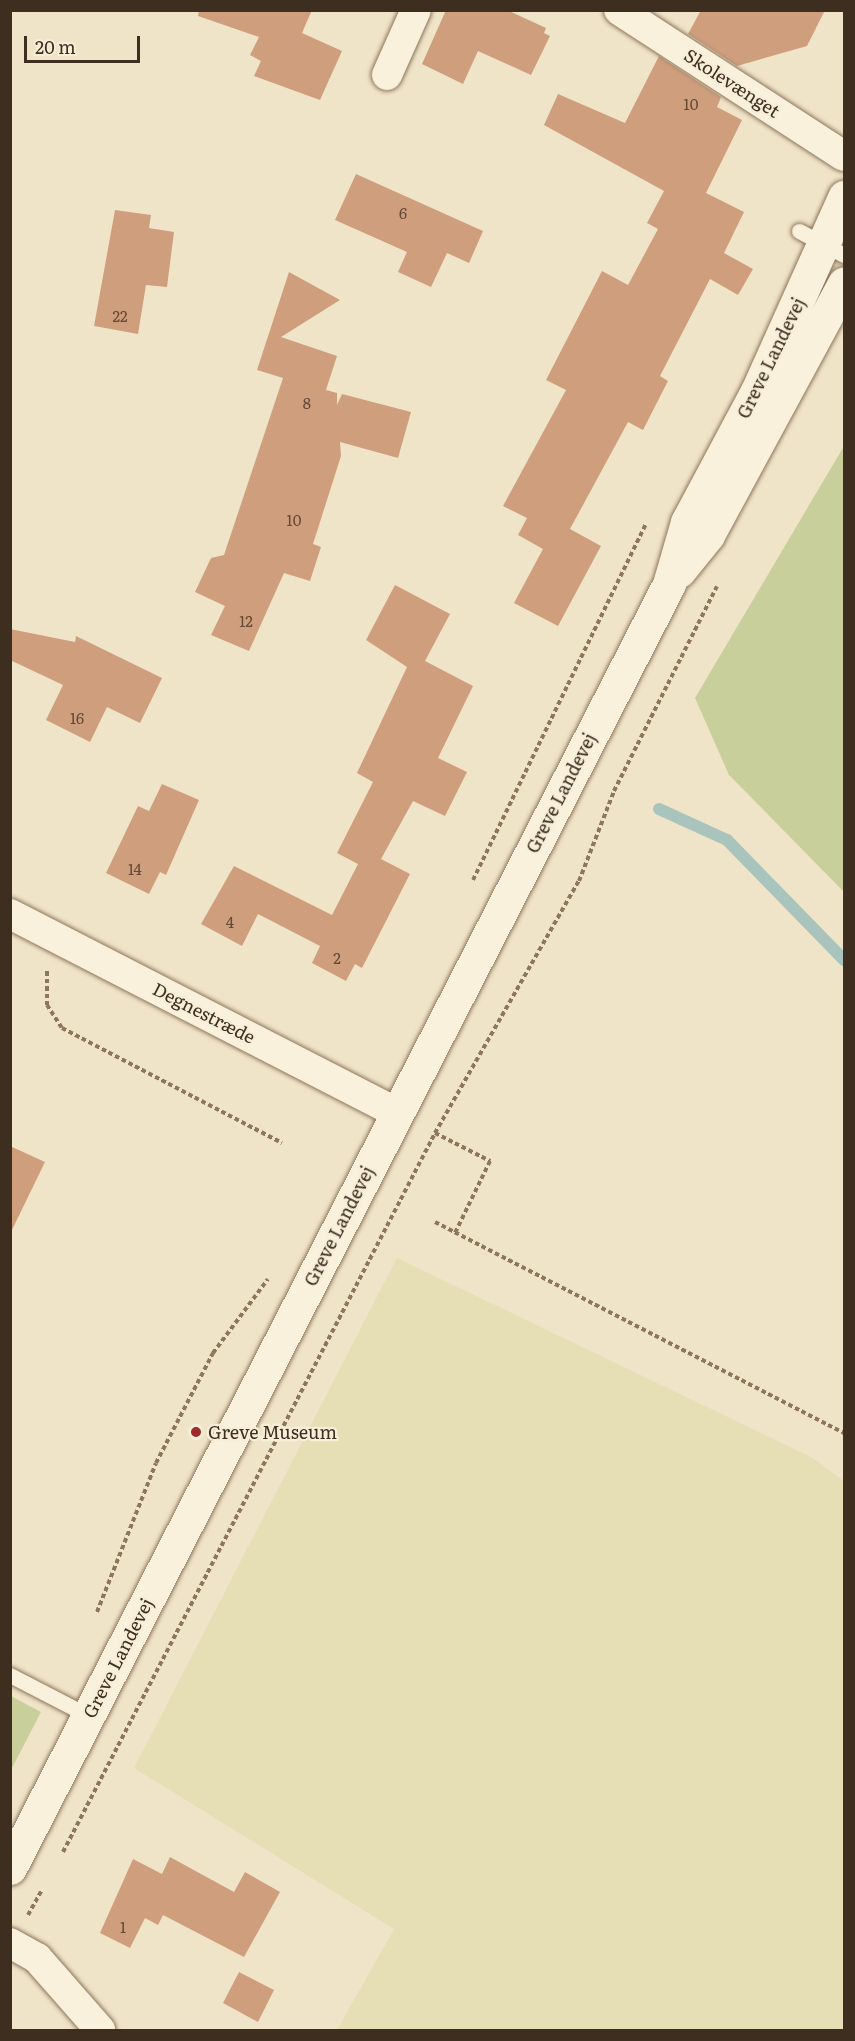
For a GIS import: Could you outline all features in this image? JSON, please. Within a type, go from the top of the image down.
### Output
[{"type":"street","points":[[387,75],[416,10]]},
{"type":"street","name":"Skolevænget","points":[[619,10],[844,156]]},
{"type":"street","name":"Greve Landevej","points":[[10,1868],[669,584],[687,522],[844,197]]},
{"type":"street","name":"Greve Landevej","points":[[669,584],[708,535],[844,283]]},
{"type":"street","name":"Degnestræde","points":[[10,914],[397,1113]]},
{"type":"street","points":[[11,1944],[37,1958],[100,2031]]},
{"type":"lane","points":[[10,1675],[88,1716]]},
{"type":"path","points":[[469,888],[650,515]]},
{"type":"path","points":[[58,1861],[435,1133],[579,881],[614,791],[721,579]]},
{"type":"path","points":[[49,934],[47,1005],[62,1028],[282,1143]]},
{"type":"path","points":[[397,1113],[490,1161],[455,1233]]},
{"type":"path","points":[[435,1222],[844,1433]]},
{"type":"path","points":[[92,1624],[156,1463],[213,1353],[273,1270]]},
{"type":"path","points":[[11,1944],[46,1882]]},
{"type":"shaded area","points":[[397,1258],[811,1457],[844,1481],[844,2030],[337,2030],[394,1929],[134,1768]]},
{"type":"green space","points":[[844,446],[844,892],[729,775],[695,698]]},
{"type":"green space","points":[[11,1696],[41,1712],[11,1770]]},
{"type":"building","points":[[199,10],[312,10],[302,33],[342,51],[320,100],[254,76],[261,61],[250,55],[259,37],[198,16]]},
{"type":"building","points":[[446,10],[507,10],[546,28],[544,33],[550,36],[531,75],[478,51],[463,84],[422,64]]},
{"type":"building","points":[[701,10],[825,10],[807,46],[737,66],[688,34]]},
{"type":"building","points":[[659,56],[721,97],[717,107],[742,120],[706,193],[744,212],[724,253],[753,269],[738,295],[710,279],[660,376],[668,381],[643,430],[628,422],[570,529],[601,546],[558,626],[514,603],[543,549],[518,535],[527,518],[503,506],[566,390],[546,380],[602,271],[628,285],[658,229],[647,223],[664,191],[544,125],[558,94],[625,123]]},
{"type":"building","points":[[356,174],[483,231],[469,263],[447,253],[431,287],[398,272],[407,252],[335,220]]},
{"type":"building","points":[[115,210],[151,215],[149,228],[174,232],[167,287],[146,285],[138,334],[94,326]]},
{"type":"building","points":[[289,272],[340,300],[281,337],[337,356],[326,390],[337,393],[337,405],[342,394],[411,412],[398,458],[340,442],[341,456],[313,544],[321,547],[310,581],[284,573],[249,651],[211,635],[225,606],[195,592],[211,558],[224,555],[283,378],[257,370]]},
{"type":"building","points":[[395,585],[450,614],[425,661],[473,686],[438,758],[467,772],[445,816],[413,801],[381,859],[410,874],[362,968],[355,964],[346,981],[312,963],[320,946],[258,914],[242,946],[201,924],[234,866],[332,915],[358,864],[337,853],[373,782],[357,773],[407,667],[366,640]]},
{"type":"building","points":[[10,629],[75,642],[76,636],[162,678],[140,723],[107,707],[90,742],[46,720],[63,685],[10,660]]},
{"type":"building","points":[[162,784],[199,800],[166,875],[160,872],[149,894],[106,873],[138,806],[149,811]]},
{"type":"building","points":[[10,1146],[45,1162],[10,1234]]},
{"type":"building","points":[[170,1857],[234,1892],[245,1872],[280,1892],[244,1957],[163,1915],[158,1925],[145,1918],[130,1948],[100,1933],[133,1859],[162,1874]]},
{"type":"building","points":[[239,1972],[274,1990],[258,2022],[223,2003]]},
{"type":"waterway","points":[[659,809],[727,840],[844,960]]},
{"type":"place","name":"Greve Museum","points":[[196,1432]]}]
